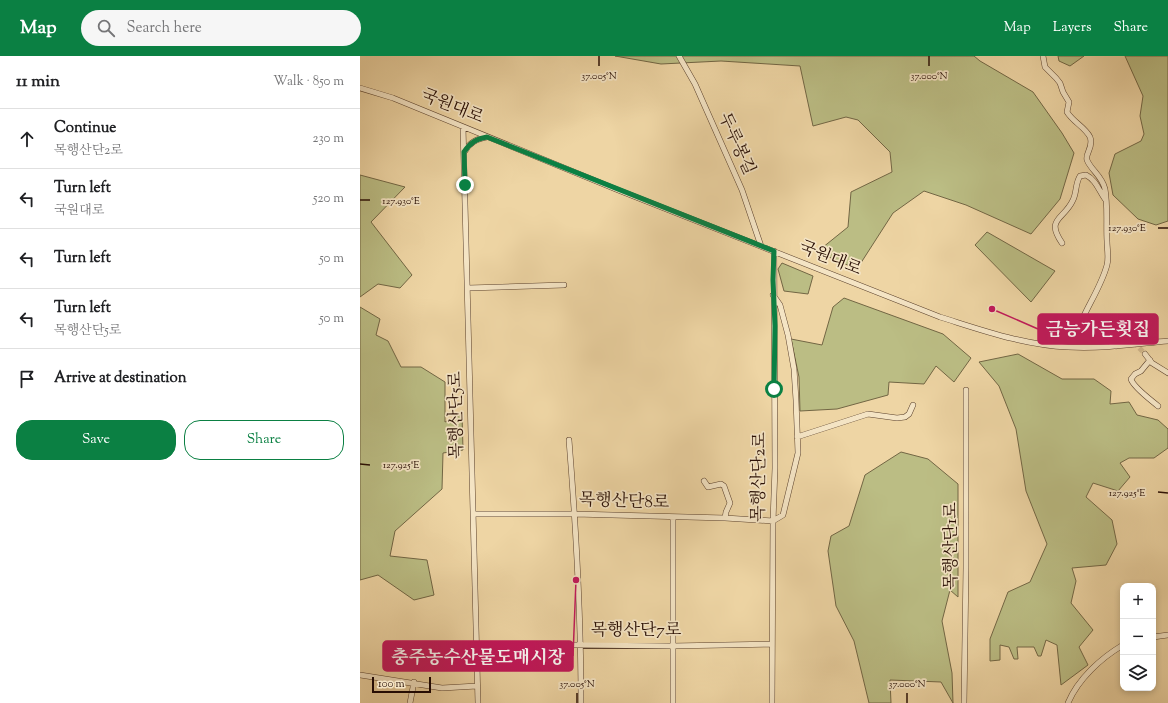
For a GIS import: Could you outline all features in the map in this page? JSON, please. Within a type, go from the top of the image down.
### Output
[{"type":"street","name":"두루봉길","points":[[679,56],[695,84],[742,190],[761,246]]},
{"type":"street","points":[[1042,56],[1045,67],[1060,83],[1069,102],[1067,112],[1069,116],[1087,133],[1090,138],[1091,143],[1087,160],[1101,179],[1105,188],[1108,263],[1103,277],[1082,320],[1116,346]]},
{"type":"street","name":"국원대로","points":[[360,88],[393,98],[487,137],[940,317],[1018,341],[1068,348],[1116,346],[1168,341]]},
{"type":"street","name":"목행산단5로","points":[[463,127],[478,703]]},
{"type":"street","points":[[464,152],[471,143],[477,139],[487,137]]},
{"type":"street","points":[[1062,243],[1055,233],[1055,225],[1057,219],[1068,210],[1074,198],[1076,181],[1080,176],[1086,175],[1091,177],[1106,199]]},
{"type":"street","name":"목행산단2로","points":[[772,703],[773,521],[775,468],[775,326],[773,296],[774,251]]},
{"type":"street","points":[[468,288],[564,285]]},
{"type":"street","points":[[773,296],[780,304],[793,362],[798,453],[783,515],[773,521]]},
{"type":"street","points":[[1096,332],[1117,330],[1129,337]]},
{"type":"street","points":[[1145,354],[1158,367],[1168,373]]},
{"type":"street","points":[[1150,360],[1141,371],[1135,374],[1131,379],[1136,388],[1158,406]]},
{"type":"street","name":"목행산단1로","points":[[964,703],[966,390]]},
{"type":"street","points":[[797,437],[868,414],[897,418],[906,417],[913,405]]},
{"type":"street","points":[[568,440],[575,514],[581,645],[581,703]]},
{"type":"street","points":[[704,481],[708,487],[711,488],[721,484],[724,486],[730,503],[725,518]]},
{"type":"street","name":"목행산단8로","points":[[474,514],[575,514],[725,518],[773,521]]},
{"type":"street","points":[[673,517],[673,703]]},
{"type":"street","points":[[1156,637],[1168,635]]},
{"type":"street","name":"목행산단7로","points":[[476,644],[672,646],[772,644]]},
{"type":"street","points":[[1068,703],[1083,678],[1102,659],[1120,647]]},
{"type":"street","points":[[360,675],[414,682],[442,688],[477,686]]},
{"type":"street","points":[[410,703],[414,682]]},
{"type":"green space","points":[[615,56],[974,56],[1033,92],[1074,153],[1060,199],[1031,234],[966,205],[924,191],[893,213],[857,269],[817,252],[848,227],[851,192],[892,172],[890,152],[858,120],[846,117],[813,126],[800,66],[721,61],[661,64]]},
{"type":"green space","points":[[1058,56],[1084,56],[1070,66],[1059,61]]},
{"type":"green space","points":[[1125,56],[1168,56],[1168,221],[1156,225],[1138,219],[1113,195],[1109,173],[1115,154],[1141,141],[1144,134],[1140,116],[1143,96]]},
{"type":"green space","points":[[360,175],[405,187],[371,222],[412,275],[400,288],[378,284],[360,297]]},
{"type":"green space","points":[[987,232],[1055,271],[1031,302],[975,245]]},
{"type":"green space","points":[[782,263],[813,276],[808,294],[784,291],[778,269]]},
{"type":"green space","points":[[844,298],[943,334],[971,358],[954,382],[936,366],[924,384],[889,382],[888,395],[837,409],[800,411],[799,377],[791,339],[822,345],[833,307]]},
{"type":"green space","points":[[360,307],[380,319],[376,335],[388,341],[401,367],[421,367],[445,382],[445,422],[462,414],[463,450],[443,453],[442,489],[395,531],[390,556],[427,560],[434,595],[414,600],[378,575],[360,580]]},
{"type":"green space","points":[[1018,354],[1062,379],[1094,379],[1111,391],[1110,404],[1129,402],[1137,415],[1158,420],[1168,429],[1168,448],[1154,458],[1129,458],[1120,463],[1130,477],[1118,491],[1093,483],[1086,497],[1112,520],[1117,544],[1106,565],[1072,568],[1076,581],[1071,603],[1093,630],[1079,647],[1088,665],[1061,685],[1057,645],[1046,640],[1041,656],[1038,656],[1034,647],[1017,647],[1018,659],[1014,659],[1009,647],[1000,645],[1000,660],[990,661],[990,639],[1008,592],[1030,582],[1047,544],[1026,491],[1016,429],[999,386],[979,362]]},
{"type":"green space","points":[[901,452],[928,459],[958,484],[958,597],[950,590],[942,621],[952,673],[953,703],[941,682],[890,680],[891,703],[869,703],[854,641],[836,606],[828,551],[831,536],[849,526],[865,475]]},
{"type":"tunnel","points":[[1129,337],[1145,354]]},
{"type":"place","name":"금능가든횟집","points":[[992,309]]},
{"type":"place","name":"충주농수산물도매시장","points":[[576,580]]},
{"type":"route","points":[[465,185],[464,152],[471,143],[477,139],[487,137],[774,251],[774,389]]}]
